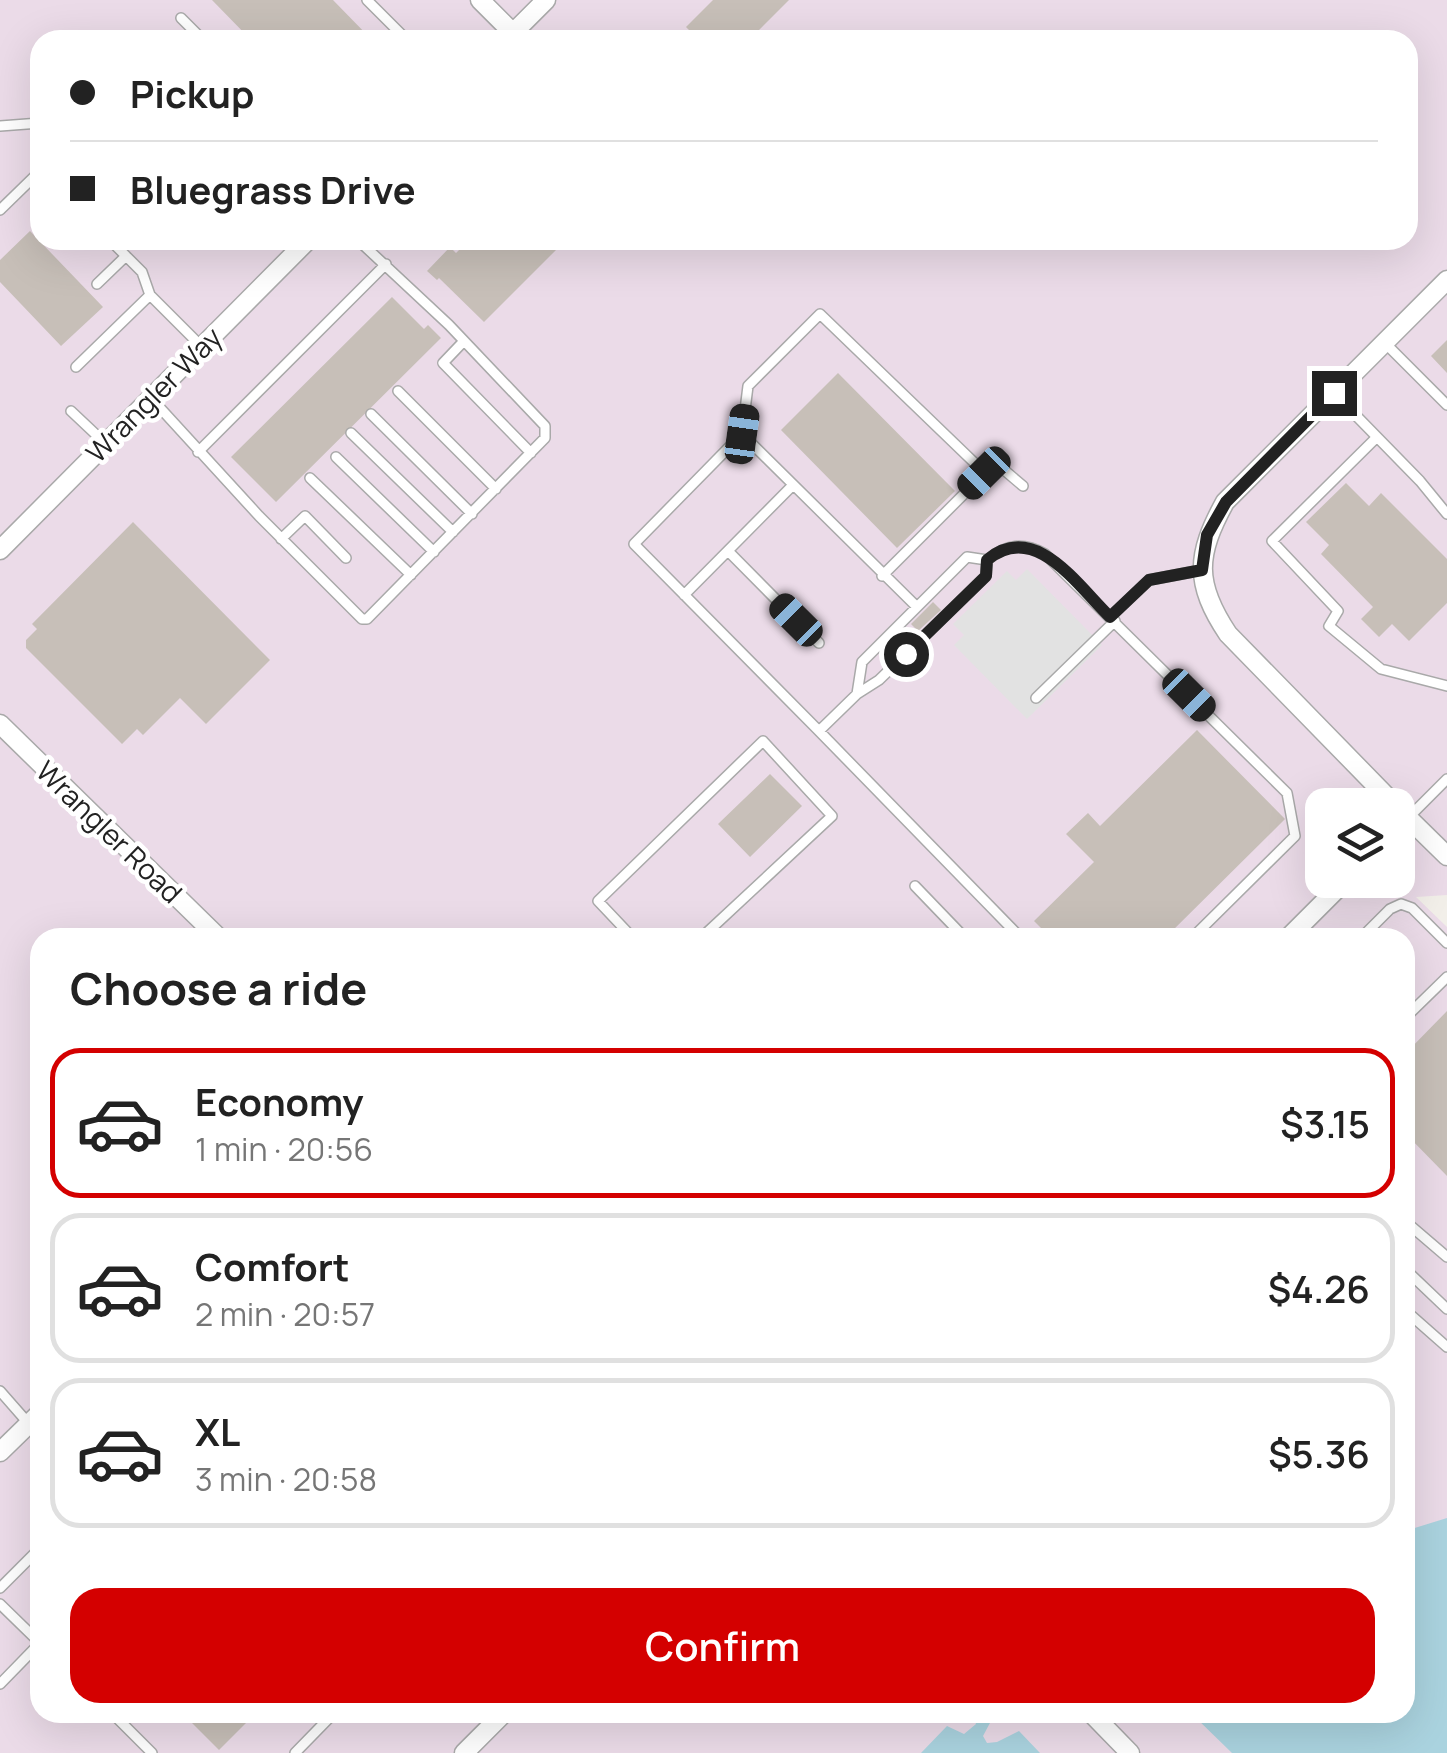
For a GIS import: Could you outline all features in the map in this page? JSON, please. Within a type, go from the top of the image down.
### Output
[{"type":"street","points":[[480,0],[505,30]]},
{"type":"street","points":[[516,30],[546,0]]},
{"type":"street","name":"Wrangler Way","points":[[0,550],[298,250]]},
{"type":"street","points":[[1373,788],[1228,634],[1209,605],[1202,570],[1207,535],[1226,502],[1447,280]]},
{"type":"street","name":"Wrangler Road","points":[[0,724],[210,928]]},
{"type":"street","points":[[1415,829],[1447,856]]},
{"type":"street","points":[[1298,928],[1328,898]]},
{"type":"street","points":[[0,1452],[30,1422]]},
{"type":"street","points":[[464,1753],[494,1723]]},
{"type":"street","points":[[1101,1723],[1130,1753]]},
{"type":"lane","points":[[367,0],[397,30]]},
{"type":"lane","points":[[181,18],[192,30]]},
{"type":"lane","points":[[0,126],[30,124]]},
{"type":"lane","points":[[0,210],[30,182]]},
{"type":"lane","points":[[120,250],[142,272],[150,295],[202,347]]},
{"type":"lane","points":[[151,398],[281,539],[362,619],[367,619],[545,438],[546,426],[370,250]]},
{"type":"lane","points":[[97,284],[126,256]]},
{"type":"lane","points":[[198,452],[386,264]]},
{"type":"lane","points":[[76,367],[150,295]]},
{"type":"lane","points":[[984,473],[820,314],[748,386],[742,434],[634,544],[1011,928]]},
{"type":"lane","points":[[464,340],[443,362],[531,453]]},
{"type":"lane","points":[[1385,343],[1447,404]]},
{"type":"lane","points":[[398,392],[496,489]]},
{"type":"lane","points":[[1334,393],[1447,514]]},
{"type":"lane","points":[[71,410],[106,444]]},
{"type":"lane","points":[[371,414],[472,514]]},
{"type":"lane","points":[[352,433],[453,532]]},
{"type":"lane","points":[[742,434],[917,608]]},
{"type":"lane","points":[[1377,437],[1272,542],[1338,611],[1329,626],[1381,669],[1447,686]]},
{"type":"lane","points":[[336,457],[434,552]]},
{"type":"lane","points":[[882,576],[984,473],[1002,468],[1023,486]]},
{"type":"lane","points":[[310,478],[411,574]]},
{"type":"lane","points":[[684,595],[792,485]]},
{"type":"lane","points":[[281,539],[305,516],[346,558]]},
{"type":"lane","points":[[857,694],[862,662],[967,557],[987,560],[1008,546],[1038,550],[1288,793],[1295,836],[1202,928]]},
{"type":"lane","points":[[728,552],[819,643]]},
{"type":"lane","points":[[819,731],[857,694],[879,680],[986,576],[987,560]]},
{"type":"lane","points":[[1036,698],[1149,580],[1202,570]]},
{"type":"lane","points":[[624,928],[598,901],[763,742],[832,816],[712,928]]},
{"type":"lane","points":[[1415,803],[1447,779]]},
{"type":"lane","points":[[914,886],[955,928]]},
{"type":"lane","points":[[1371,928],[1400,904],[1412,908],[1447,943]]},
{"type":"lane","points":[[1415,1008],[1447,977]]},
{"type":"lane","points":[[1415,1230],[1447,1258]]},
{"type":"lane","points":[[1415,1279],[1447,1309]]},
{"type":"lane","points":[[1415,1319],[1447,1347]]},
{"type":"lane","points":[[0,1391],[30,1415]]},
{"type":"lane","points":[[0,1588],[30,1558]]},
{"type":"lane","points":[[0,1604],[30,1634]]},
{"type":"lane","points":[[0,1684],[30,1654]]},
{"type":"lane","points":[[122,1723],[152,1753]]},
{"type":"lane","points":[[296,1753],[325,1723]]},
{"type":"shaded area","points":[[0,0],[1447,0],[1447,895],[1416,897],[1447,927],[1447,1753],[0,1753]]},
{"type":"shaded area","points":[[1027,569],[1102,645],[1027,719],[954,645],[964,635],[953,624],[1007,571],[1016,580]]},
{"type":"water","points":[[1447,1518],[1447,1753],[1232,1753],[1201,1723],[1415,1723],[1415,1528]]},
{"type":"water","points":[[990,1723],[983,1736],[987,1743],[1019,1731],[1040,1753],[921,1753],[947,1726],[964,1734],[976,1724]]},
{"type":"building","points":[[212,0],[333,0],[362,30],[241,30]]},
{"type":"building","points":[[713,0],[789,0],[759,30],[686,27]]},
{"type":"building","points":[[30,231],[30,250],[48,250],[103,307],[61,346],[0,282],[0,260]]},
{"type":"building","points":[[447,250],[556,250],[484,322],[427,271]]},
{"type":"building","points":[[392,297],[424,329],[428,325],[441,338],[276,502],[231,457]]},
{"type":"building","points":[[1447,340],[1447,373],[1431,356]]},
{"type":"building","points":[[838,373],[955,491],[897,548],[781,430]]},
{"type":"building","points":[[1346,483],[1369,506],[1381,493],[1447,559],[1447,603],[1409,641],[1392,624],[1379,637],[1361,619],[1373,607],[1321,554],[1329,545],[1306,522]]},
{"type":"building","points":[[133,522],[270,660],[206,724],[180,698],[143,735],[137,729],[122,744],[26,648],[26,640],[37,629],[32,624]]},
{"type":"building","points":[[933,602],[941,610],[918,631],[911,624]]},
{"type":"building","points":[[1197,730],[1285,819],[1175,928],[1041,928],[1034,921],[1094,862],[1066,834],[1088,813],[1100,826]]},
{"type":"building","points":[[770,774],[802,806],[750,857],[718,824]]},
{"type":"building","points":[[1447,1011],[1447,1176],[1415,1143],[1415,1044]]},
{"type":"building","points":[[192,1723],[246,1723],[219,1750]]},
{"type":"route","points":[[906,654],[986,576],[987,560],[1008,546],[1025,546],[1045,554],[1110,617],[1149,580],[1202,570],[1207,535],[1226,502],[1334,393]]}]
